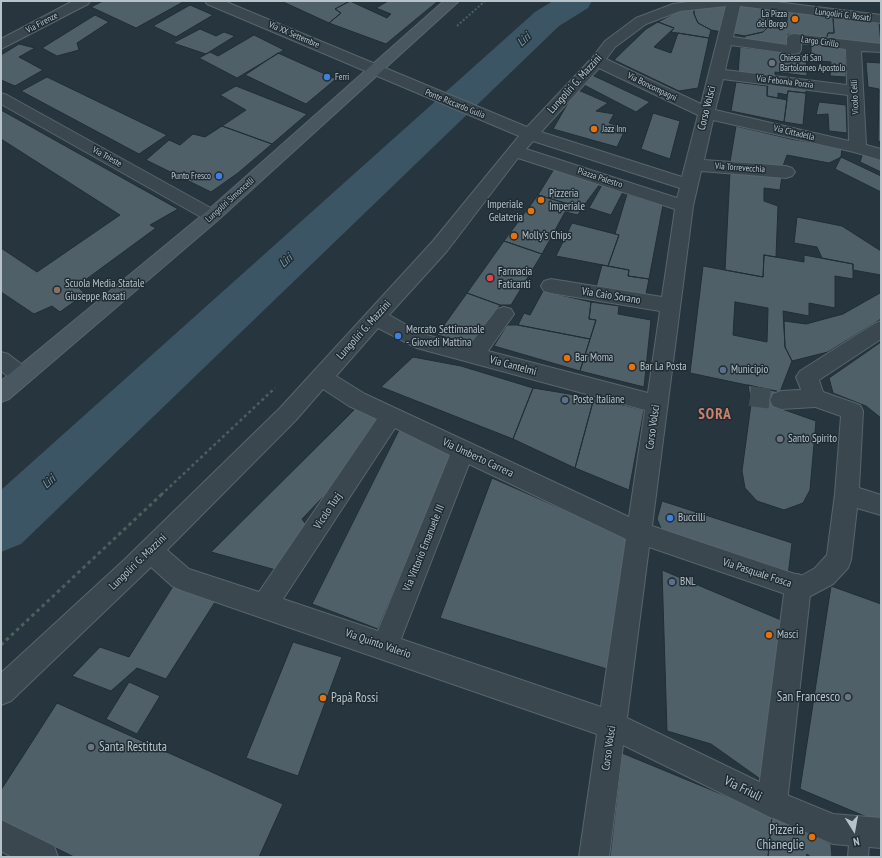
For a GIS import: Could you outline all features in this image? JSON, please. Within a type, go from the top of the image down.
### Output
[{"type":"main road","name":"Lungoliri Simoncelli","points":[[1,393],[212,216],[452,1]]},
{"type":"street","name":"Via Firenze","points":[[1,45],[84,1]]},
{"type":"street","name":"Via XX Settembre","points":[[212,1],[403,82]]},
{"type":"street","name":"Lungoliri G. Rosati","points":[[734,1],[881,19]]},
{"type":"street","name":"Corso Volsci","points":[[594,857],[684,206],[734,1]]},
{"type":"street","name":"Lungoliri G. Mazzini","points":[[1,691],[150,551],[288,414],[440,246],[529,134],[610,44],[641,21],[678,7],[734,1]]},
{"type":"street","name":"Largo Cirillo","points":[[724,40],[794,50],[794,38],[853,46],[881,48]]},
{"type":"street","name":"Vicolo Celli","points":[[853,46],[858,148]]},
{"type":"street","name":"Via Boncompagni","points":[[597,60],[706,113]]},
{"type":"street","name":"Via Febonia Porzia","points":[[716,74],[855,91]]},
{"type":"street","name":"Ponte Riccardo Gulia","points":[[403,82],[529,134]]},
{"type":"street","name":"Via Trieste","points":[[1,98],[212,216]]},
{"type":"street","name":"Via Cittadella","points":[[706,113],[858,148],[881,155]]},
{"type":"street","name":"Piazza Palestro","points":[[529,134],[688,185]]},
{"type":"street","name":"Piazza Palestro","points":[[515,151],[684,206]]},
{"type":"street","name":"Via Torrevecchia","points":[[694,165],[786,172]]},
{"type":"street","name":"Via Caio Sorano","points":[[551,286],[671,306]]},
{"type":"street","points":[[474,355],[504,314]]},
{"type":"street","name":"Via Cantelmi","points":[[375,317],[418,340],[656,404]]},
{"type":"street","points":[[815,398],[808,377],[881,329]]},
{"type":"street","points":[[1,360],[22,376]]},
{"type":"street","name":"Via Umberto Carrera","points":[[321,377],[357,400],[391,417],[638,533]]},
{"type":"street","points":[[781,400],[815,398],[852,411],[846,494],[881,505]]},
{"type":"street","name":"Vicolo Tuzj","points":[[264,606],[391,417]]},
{"type":"street","name":"Via Vittorio Emanuele III","points":[[385,646],[463,451]]},
{"type":"street","name":"Via Pasquale Fosca","points":[[638,533],[803,588],[824,576],[839,560],[846,494]]},
{"type":"street","name":"Via Quinto Valerio","points":[[150,551],[181,578],[385,646],[612,726]]},
{"type":"street","points":[[772,803],[798,586]]},
{"type":"street","name":"Via Friuli","points":[[612,726],[772,803],[832,829],[866,840]]},
{"type":"street","points":[[1,835],[42,857]]},
{"type":"path","points":[[1,646],[279,384]]},
{"type":"building","points":[[103,1],[183,2],[136,28],[91,7]]},
{"type":"building","points":[[281,1],[350,1],[335,9],[341,13],[329,23]]},
{"type":"building","points":[[350,1],[387,18],[391,14],[376,8],[388,1],[438,1],[386,44],[329,23],[341,13],[335,9]]},
{"type":"building","points":[[734,1],[771,6],[770,25],[763,32],[745,36],[711,30],[698,23],[694,14],[694,9]]},
{"type":"building","points":[[190,5],[213,15],[176,37],[153,26]]},
{"type":"building","points":[[686,7],[694,9],[694,14],[698,23],[711,30],[709,38],[671,32],[674,28],[658,22]]},
{"type":"building","points":[[788,12],[833,17],[834,33],[828,33],[826,40],[788,34],[788,45],[744,40],[745,36],[763,32],[770,25],[771,21],[784,23],[787,21]]},
{"type":"building","points":[[95,15],[109,22],[77,43],[79,50],[57,56],[42,48]]},
{"type":"building","points":[[833,17],[879,22],[881,45],[826,40],[828,33],[834,33]]},
{"type":"building","points":[[658,22],[674,28],[654,47],[671,53],[678,33],[709,38],[698,88],[679,91],[614,60],[646,29]]},
{"type":"building","points":[[200,29],[216,36],[224,32],[235,36],[206,54],[173,43]]},
{"type":"building","points":[[254,35],[284,50],[237,78],[199,58],[210,52],[218,56]]},
{"type":"building","points":[[19,44],[35,48],[19,57],[43,70],[15,86],[1,80],[1,55]]},
{"type":"building","points":[[811,44],[846,49],[846,77],[830,76],[831,62],[818,61],[817,55],[811,54]]},
{"type":"building","name":"Chiesa di San Bartolomeo Apostolo","points":[[740,47],[806,55],[807,76],[775,72],[775,79],[738,74]]},
{"type":"building","points":[[278,53],[336,79],[306,104],[245,75]]},
{"type":"building","points":[[866,62],[881,63],[881,142],[878,141],[879,89],[868,87]]},
{"type":"building","points":[[592,75],[650,102],[636,112],[584,85]]},
{"type":"building","points":[[47,77],[167,135],[139,154],[21,91]]},
{"type":"building","points":[[736,82],[767,86],[767,96],[787,100],[784,122],[731,111]]},
{"type":"building","points":[[768,83],[806,88],[806,93],[788,91],[787,95],[778,93],[778,98],[767,96]]},
{"type":"building","points":[[236,86],[307,114],[272,144],[222,126],[246,110],[220,95]]},
{"type":"building","points":[[576,89],[608,103],[596,111],[614,114],[609,123],[626,128],[617,147],[553,129]]},
{"type":"building","points":[[788,91],[806,93],[803,125],[784,122]]},
{"type":"building","points":[[819,102],[846,105],[847,133],[829,131],[828,114],[816,115]]},
{"type":"building","points":[[1,110],[178,209],[150,225],[156,228],[77,286],[85,294],[60,312],[52,306],[34,314],[1,292],[1,248],[37,272],[120,215],[1,139]]},
{"type":"building","points":[[653,113],[680,121],[670,159],[641,149]]},
{"type":"building","points":[[222,126],[272,144],[238,173],[211,192],[146,160],[169,140],[180,145],[193,134],[205,137]]},
{"type":"building","points":[[736,126],[791,139],[842,148],[841,157],[829,163],[787,155],[783,166],[730,162]]},
{"type":"building","points":[[863,153],[881,159],[881,172],[860,162]]},
{"type":"building","points":[[841,157],[881,176],[881,192],[835,169]]},
{"type":"building","points":[[554,169],[600,184],[582,208],[538,195]]},
{"type":"building","points":[[730,172],[782,176],[780,190],[764,188],[764,201],[778,206],[776,257],[764,255],[763,277],[725,270]]},
{"type":"building","points":[[602,185],[623,192],[611,215],[589,208]]},
{"type":"building","points":[[627,194],[663,205],[649,279],[628,276],[629,270],[608,266],[619,235],[615,234]]},
{"type":"building","points":[[538,195],[582,208],[578,215],[565,212],[542,254],[504,241]]},
{"type":"building","points":[[797,217],[842,226],[881,251],[881,275],[853,270],[853,264],[822,258],[817,247],[794,243]]},
{"type":"building","points":[[572,223],[619,235],[608,266],[556,256]]},
{"type":"building","points":[[504,241],[542,254],[511,305],[500,305],[467,293]]},
{"type":"building","points":[[764,255],[804,262],[804,255],[853,264],[853,279],[835,276],[835,308],[809,303],[809,316],[783,311],[785,347],[792,361],[780,392],[690,373],[703,266],[763,277]],"holes":[[[735,302],[768,308],[767,342],[733,335]]]},
{"type":"building","points":[[602,265],[629,270],[628,276],[649,279],[645,299],[595,291]]},
{"type":"building","points":[[543,291],[591,302],[589,319],[596,320],[590,339],[518,325],[524,313],[530,315]]},
{"type":"building","points":[[467,293],[500,305],[474,344],[437,335]]},
{"type":"building","points":[[880,293],[881,319],[828,352],[792,361],[785,347],[784,321],[806,324],[843,314]]},
{"type":"building","points":[[591,302],[619,306],[618,314],[651,320],[644,387],[580,371],[596,320],[589,319]]},
{"type":"building","points":[[507,325],[518,325],[590,339],[580,371],[494,346]]},
{"type":"building","points":[[881,342],[881,418],[866,406],[833,393],[829,378]]},
{"type":"building","points":[[413,357],[461,366],[533,388],[513,439],[381,387]]},
{"type":"building","name":"Santo Spirito","points":[[748,385],[780,392],[782,409],[816,421],[810,490],[803,503],[784,510],[757,501],[745,488],[742,471],[751,404]]},
{"type":"building","points":[[533,388],[594,398],[575,468],[513,439]]},
{"type":"building","points":[[594,398],[644,410],[629,490],[575,468]]},
{"type":"building","points":[[355,409],[378,419],[325,495],[302,519],[307,526],[276,570],[211,552]]},
{"type":"building","points":[[399,430],[451,455],[378,629],[312,604]]},
{"type":"building","points":[[492,478],[628,538],[607,669],[440,618]]},
{"type":"building","points":[[662,501],[792,543],[788,576],[663,533],[657,519]]},
{"type":"building","points":[[662,570],[793,625],[773,788],[711,744],[667,731]]},
{"type":"building","points":[[175,583],[217,599],[166,679],[137,668],[111,691],[72,676],[100,647],[129,657]]},
{"type":"building","name":"San Francesco","points":[[831,586],[881,604],[881,823],[800,789]]},
{"type":"building","points":[[293,642],[342,657],[298,776],[246,758]]},
{"type":"building","points":[[129,682],[160,696],[137,734],[106,719]]},
{"type":"building","name":"Santa Restituta","points":[[57,703],[283,804],[259,857],[74,857],[1,821],[1,790]]},
{"type":"building","points":[[622,753],[772,815],[768,857],[610,857]]},
{"type":"building","points":[[772,815],[831,844],[832,857],[811,857],[807,854],[806,857],[768,857]]},
{"type":"waterway","name":"Liri","points":[[1,526],[547,19],[576,1]]},
{"type":"tunnel","points":[[750,396],[781,400]]},
{"type":"place","name":"La Pizza del Borgo","points":[[795,19]]},
{"type":"place","name":"Chiesa di San Bartolomeo Apostolo","points":[[772,63]]},
{"type":"place","name":"Ferri","points":[[327,77]]},
{"type":"place","name":"Jazz Inn","points":[[594,129]]},
{"type":"place","name":"Punto Fresco","points":[[219,176]]},
{"type":"place","name":"Pizzeria Imperiale","points":[[541,200]]},
{"type":"place","name":"Imperiale Gelateria","points":[[531,211]]},
{"type":"place","name":"Molly's Chips","points":[[514,236]]},
{"type":"place","name":"Farmacia Faticanti","points":[[490,278]]},
{"type":"place","name":"Scuola Media Statale Giuseppe Rosati","points":[[57,290]]},
{"type":"place","name":"Mercato Settimanale - Giovedi Mattina","points":[[398,336]]},
{"type":"place","name":"Bar Moma","points":[[567,358]]},
{"type":"place","name":"Bar La Posta","points":[[632,367]]},
{"type":"place","name":"Municipio","points":[[723,370]]},
{"type":"place","name":"Poste Italiane","points":[[565,400]]},
{"type":"place","name":"Santo Spirito","points":[[780,439]]},
{"type":"place","name":"Buccilli","points":[[670,518]]},
{"type":"place","name":"BNL","points":[[672,582]]},
{"type":"place","name":"Masci","points":[[769,635]]},
{"type":"place","name":"San Francesco","points":[[848,697]]},
{"type":"place","name":"Papà Rossi","points":[[323,698]]},
{"type":"place","name":"Santa Restituta","points":[[91,747]]},
{"type":"place","name":"Pizzeria Chianeglie","points":[[812,837]]},
{"type":"district","name":"SORA","points":[[715,415]]}]
